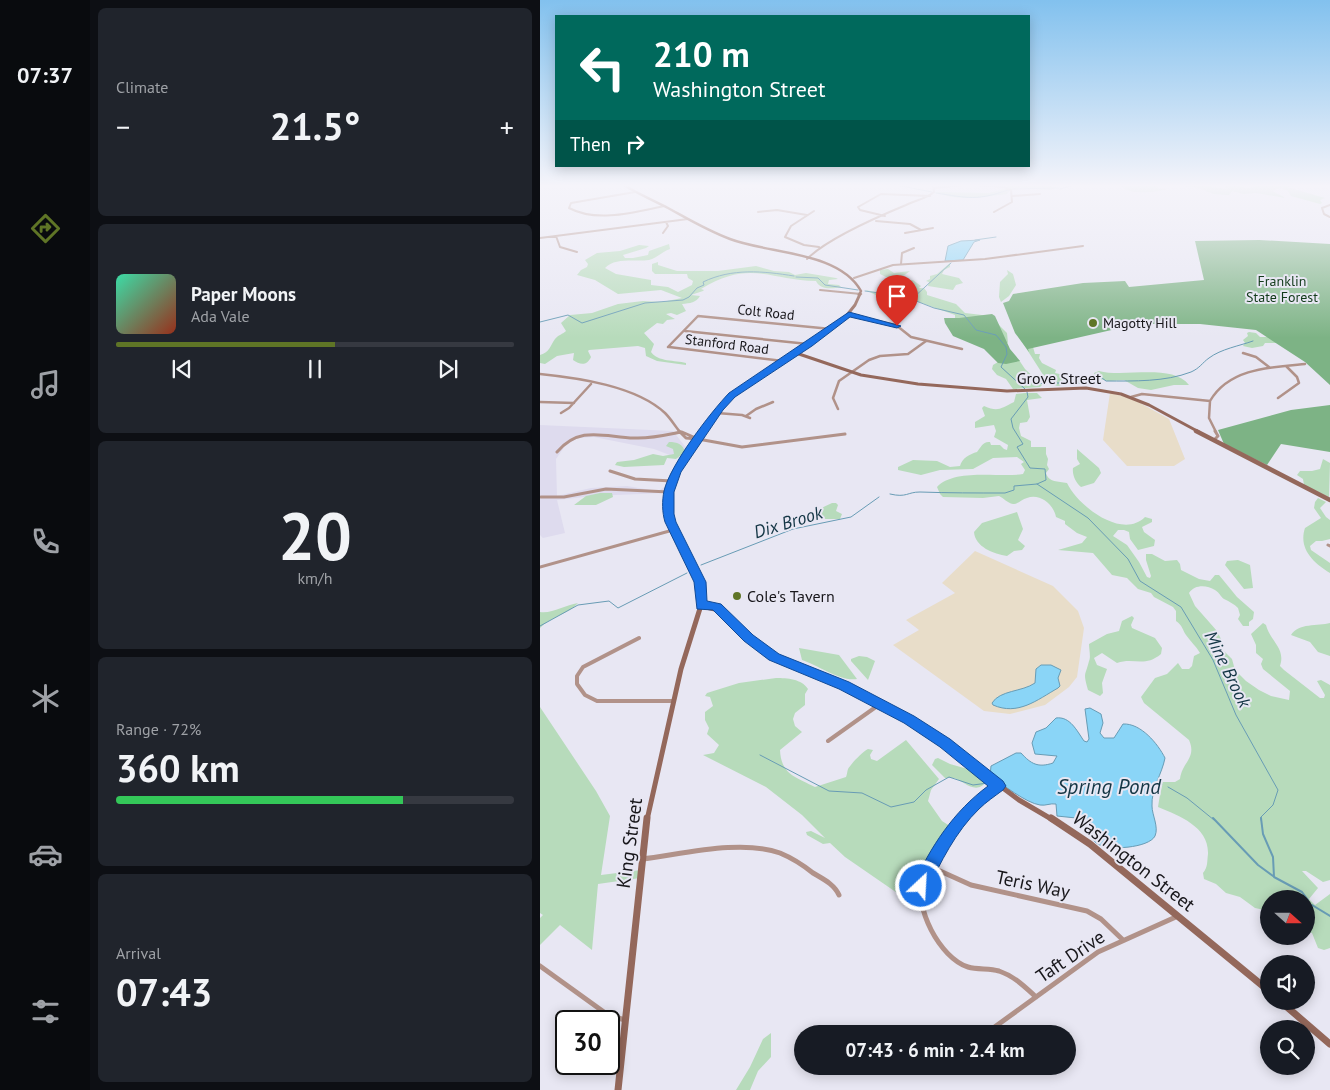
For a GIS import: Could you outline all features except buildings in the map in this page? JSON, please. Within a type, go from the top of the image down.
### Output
[{"type":"main road","points":[[702,606],[700,582],[668,514],[669,492],[672,479],[716,413],[736,392],[809,345],[849,315],[861,294],[860,287],[854,278],[840,270],[807,259],[735,242],[722,236]]},
{"type":"main road","name":"Grove Street","points":[[796,353],[852,373],[946,387],[1026,391],[1086,388],[1131,396],[1330,500]]},
{"type":"main road","name":"Washington Street","points":[[702,606],[719,610],[748,638],[774,657],[844,685],[938,738],[998,786],[1084,839],[1127,872],[1260,983]]},
{"type":"main road","name":"King Street","points":[[618,1090],[650,800],[673,701],[692,633],[702,606]]},
{"type":"main road","points":[[1290,1010],[1330,1044]]},
{"type":"street","points":[[540,238],[556,236],[556,243],[560,247],[578,252]]},
{"type":"street","points":[[786,236],[804,245],[819,247]]},
{"type":"street","points":[[807,259],[819,247],[843,236]]},
{"type":"street","points":[[854,278],[884,267],[901,264],[986,259],[1083,246]]},
{"type":"street","points":[[901,264],[902,253],[914,248]]},
{"type":"street","points":[[820,290],[861,294]]},
{"type":"street","points":[[849,315],[896,325],[910,336],[962,349]]},
{"type":"street","name":"Colt Road","points":[[684,331],[698,316],[831,329]]},
{"type":"street","points":[[684,331],[809,345]]},
{"type":"street","name":"Stanford Road","points":[[684,331],[668,347],[783,361]]},
{"type":"street","points":[[838,409],[833,398],[840,380],[873,358],[910,354],[926,341]]},
{"type":"street","points":[[1243,353],[1256,358],[1269,368]]},
{"type":"street","points":[[1214,440],[1218,436],[1209,418],[1210,401],[1216,390],[1225,382],[1243,374],[1269,368],[1305,364]]},
{"type":"street","points":[[1278,398],[1296,388],[1299,383],[1298,377],[1286,366]]},
{"type":"street","points":[[540,374],[626,391],[645,399],[664,412],[689,439],[735,446],[749,446],[845,434]]},
{"type":"street","points":[[561,413],[566,411],[592,383]]},
{"type":"street","points":[[1131,396],[1142,394],[1210,401]]},
{"type":"street","points":[[540,402],[574,403]]},
{"type":"street","points":[[746,416],[756,409],[773,402]]},
{"type":"street","points":[[716,413],[750,418]]},
{"type":"street","points":[[557,452],[568,440],[588,434],[641,438],[681,432]]},
{"type":"street","points":[[610,471],[635,479],[672,479]]},
{"type":"street","points":[[541,497],[564,497],[606,489],[669,492]]},
{"type":"street","points":[[540,567],[674,530]]},
{"type":"street","points":[[639,638],[587,665],[577,676],[578,684],[585,695],[597,701],[673,701]]},
{"type":"street","points":[[828,741],[880,704]]},
{"type":"street","points":[[998,786],[970,808],[929,866],[922,881],[920,901],[934,937],[950,956],[968,966],[998,971],[1014,978],[1036,997]]},
{"type":"street","points":[[642,859],[736,848],[763,848],[775,851],[796,861],[828,882],[837,890],[839,895]]},
{"type":"street","name":"Teris Way","points":[[929,866],[971,886],[1087,911],[1101,919],[1123,940]]},
{"type":"street","name":"Taft Drive","points":[[998,1025],[1098,952],[1178,915]]},
{"type":"street","points":[[540,966],[608,1016],[626,1020]]},
{"type":"shaded area","points":[[1110,393],[1131,398],[1169,419],[1185,459],[1174,466],[1127,466],[1103,440]]},
{"type":"shaded area","points":[[540,425],[673,431],[687,449],[680,459],[654,449],[594,437],[579,438],[572,441],[565,446],[556,459],[557,496],[591,488],[627,486],[660,490],[666,486],[664,493],[593,496],[557,500],[565,533],[543,538],[540,535]]},
{"type":"shaded area","points":[[975,551],[1053,586],[1078,611],[1084,628],[1077,677],[1069,687],[1045,705],[1010,714],[984,711],[893,645],[919,630],[906,620],[955,593],[942,583]]},
{"type":"green space","name":"Franklin State Forest","points":[[1259,240],[1330,244],[1330,385],[1305,362],[1256,330],[1200,324],[1138,324],[1028,349],[1029,352],[1015,333],[1003,303],[1009,301],[1013,294],[1083,283],[1125,281],[1129,287],[1204,280],[1195,241]]},
{"type":"green space","points":[[669,244],[670,249],[652,259],[614,262],[605,268],[616,274],[651,280],[651,285],[668,287],[678,292],[692,285],[693,281],[688,278],[687,274],[655,274],[652,271],[652,264],[658,262],[658,265],[677,271],[718,271],[756,266],[774,271],[789,272],[795,275],[806,273],[836,278],[838,279],[829,280],[828,284],[841,287],[827,288],[820,286],[816,281],[759,273],[733,275],[718,280],[701,289],[703,291],[691,295],[700,296],[695,301],[682,304],[686,311],[677,315],[666,314],[675,319],[667,320],[663,324],[657,323],[644,333],[654,344],[651,352],[654,355],[662,359],[686,363],[686,365],[657,361],[646,356],[645,348],[638,346],[589,350],[591,357],[583,364],[573,360],[574,353],[557,356],[545,364],[540,363],[540,355],[548,350],[556,338],[566,331],[561,323],[570,315],[592,313],[618,304],[643,301],[662,302],[682,298],[661,290],[618,294],[595,280],[577,275],[587,267],[588,264],[585,260],[597,253],[620,251],[639,245],[649,246],[623,255],[625,258],[633,258],[648,255],[649,251]]},
{"type":"green space","points":[[950,263],[950,267],[944,270],[942,274],[959,278],[963,283],[956,285],[953,290],[928,286],[929,282],[926,281],[930,279],[930,276],[937,274]]},
{"type":"green space","points":[[888,269],[894,273],[910,271],[902,277],[902,280],[913,280],[921,286],[919,288],[924,288],[927,295],[956,304],[965,313],[982,315],[994,320],[1007,333],[1008,343],[955,319],[955,315],[905,297],[878,296],[865,290],[887,294],[897,288],[886,284],[898,279],[890,279],[880,274],[880,270]]},
{"type":"green space","points":[[1007,270],[1013,274],[1016,285],[1009,296],[1001,302],[999,297],[1000,282],[1008,274]]},
{"type":"green space","points":[[992,314],[995,316],[1010,349],[1020,361],[1006,364],[998,363],[984,349],[953,336],[944,318]]},
{"type":"green space","points":[[1247,333],[1256,333],[1260,337],[1270,337],[1277,343],[1265,343],[1263,346],[1252,348],[1243,346],[1245,343],[1243,340],[1248,336]]},
{"type":"green space","points":[[1017,334],[1033,347],[1035,354],[1040,354],[1039,358],[1042,363],[1056,370],[1055,373],[1081,379],[1090,385],[1072,383],[1058,386],[1049,384]]},
{"type":"green space","points":[[1019,360],[1025,369],[1042,385],[1040,387],[1013,389],[1006,379],[997,375],[992,369],[993,365],[998,362]]},
{"type":"green space","points":[[1099,371],[1109,373],[1160,373],[1181,378],[1189,385],[1174,385],[1151,390],[1138,388],[1124,380],[1108,381],[1096,378],[1094,373]]},
{"type":"green space","points":[[1037,393],[1042,398],[1027,400],[1030,417],[1027,422],[1020,423],[1019,428],[1021,436],[1031,441],[1031,447],[1046,447],[1049,469],[1046,473],[1049,478],[1054,481],[1067,483],[1090,510],[1113,522],[1125,525],[1135,523],[1145,517],[1152,519],[1152,522],[1142,527],[1144,532],[1155,540],[1154,546],[1138,550],[1130,539],[1129,532],[1124,530],[1118,530],[1113,536],[1127,545],[1147,577],[1150,578],[1151,576],[1146,554],[1152,554],[1165,561],[1177,560],[1181,570],[1199,579],[1210,581],[1215,575],[1219,575],[1237,597],[1254,612],[1249,626],[1243,626],[1238,619],[1240,615],[1238,608],[1224,599],[1215,590],[1201,586],[1194,588],[1189,593],[1195,606],[1217,631],[1222,641],[1222,649],[1232,659],[1235,670],[1246,681],[1271,696],[1289,700],[1290,691],[1263,669],[1261,664],[1263,659],[1256,653],[1256,645],[1251,634],[1263,623],[1266,625],[1279,649],[1281,654],[1280,666],[1284,670],[1320,698],[1324,698],[1325,695],[1317,681],[1321,680],[1330,685],[1330,880],[1323,882],[1306,871],[1302,871],[1318,888],[1315,892],[1315,890],[1260,890],[1260,909],[1255,908],[1240,897],[1226,893],[1216,884],[1204,879],[1203,873],[1207,866],[1208,854],[1204,837],[1192,824],[1158,807],[1162,782],[1175,782],[1180,779],[1183,768],[1190,756],[1191,746],[1189,740],[1144,703],[1141,697],[1155,678],[1167,674],[1178,663],[1182,669],[1189,669],[1192,666],[1194,656],[1200,653],[1176,621],[1176,611],[1173,607],[1154,597],[1151,593],[1138,589],[1127,578],[1112,575],[1093,553],[1058,550],[1082,543],[1087,537],[1077,533],[1065,524],[1065,521],[1056,517],[1046,501],[1032,497],[1013,504],[999,496],[983,498],[943,497],[937,487],[945,481],[966,476],[1023,474],[1025,470],[1021,464],[1024,462],[1017,457],[993,458],[973,469],[940,470],[921,475],[898,470],[898,467],[913,460],[937,461],[950,467],[960,466],[964,459],[977,452],[986,442],[990,442],[991,445],[1000,445],[1007,450],[1008,445],[994,437],[996,431],[994,425],[975,428],[975,422],[985,416],[982,408],[984,406],[993,409],[1002,408],[1014,402],[1016,394]]},
{"type":"green space","points":[[1330,405],[1330,452],[1281,444],[1267,465],[1224,444],[1218,430],[1291,410]]},
{"type":"green space","points":[[669,442],[679,444],[685,452],[676,459],[667,458],[664,465],[624,467],[615,465],[617,462],[634,460],[653,454],[663,456],[674,454],[673,449],[666,446]]},
{"type":"green space","points":[[1077,449],[1099,468],[1101,473],[1094,483],[1081,487],[1073,473],[1073,468],[1080,464],[1077,459]]},
{"type":"green space","points":[[1323,459],[1330,463],[1329,497],[1304,485],[1303,479],[1297,475],[1300,471],[1320,469]]},
{"type":"green space","points":[[612,493],[613,497],[596,505],[574,505],[586,496]]},
{"type":"green space","points":[[1318,498],[1326,502],[1320,508],[1330,520],[1330,539],[1316,541],[1310,546],[1311,550],[1330,563],[1330,573],[1318,565],[1309,555],[1303,536],[1305,528],[1321,518],[1314,508]]},
{"type":"green space","points":[[832,503],[838,505],[836,511],[842,514],[840,519],[815,519],[817,515],[815,511]]},
{"type":"green space","points":[[1017,512],[1023,529],[1018,540],[1025,546],[1022,550],[1014,551],[1007,556],[996,554],[981,546],[974,532],[982,523]]},
{"type":"green space","points":[[1238,560],[1250,565],[1253,588],[1244,589],[1225,565],[1227,561]]},
{"type":"green space","points":[[578,603],[540,628],[540,612],[549,612]]},
{"type":"green space","points":[[1132,616],[1134,618],[1131,625],[1132,628],[1155,638],[1162,648],[1161,654],[1149,660],[1117,663],[1102,653],[1094,658],[1097,665],[1107,669],[1102,683],[1103,693],[1100,696],[1088,690],[1085,680],[1090,657],[1089,644],[1107,634],[1119,631],[1122,621]]},
{"type":"green space","points":[[1330,623],[1330,656],[1318,652],[1310,642],[1291,635],[1298,628]]},
{"type":"green space","points":[[799,648],[839,655],[857,679],[837,676],[802,660]]},
{"type":"green space","points":[[859,656],[875,661],[868,680],[851,661],[851,659]]},
{"type":"green space","points":[[776,678],[798,681],[808,689],[805,694],[805,705],[795,713],[793,719],[795,726],[802,732],[780,750],[783,764],[790,774],[815,787],[846,777],[849,767],[868,749],[873,750],[870,755],[871,759],[877,761],[906,740],[939,779],[931,790],[928,801],[942,821],[953,828],[903,897],[845,857],[830,843],[823,844],[807,835],[806,832],[811,831],[825,838],[802,815],[766,787],[703,755],[714,753],[719,745],[707,734],[709,728],[705,720],[705,712],[713,706],[710,697],[705,696],[707,693],[739,683]]},
{"type":"green space","points":[[540,707],[596,791],[610,816],[601,875],[641,870],[640,878],[598,884],[592,950],[560,925],[540,945],[540,918],[543,915],[540,913]]},
{"type":"green space","points":[[938,758],[950,764],[971,770],[987,780],[983,785],[975,788],[954,778],[945,778],[932,765],[935,759]]},
{"type":"green space","points":[[1330,894],[1330,948],[1324,950],[1318,948],[1315,940],[1315,905]]},
{"type":"green space","points":[[771,1033],[771,1057],[758,1071],[750,1090],[736,1090],[750,1067],[763,1039]]},
{"type":"water","points":[[980,240],[974,242],[963,260],[945,261],[948,246],[961,241]]},
{"type":"water","points":[[1041,665],[1051,665],[1061,670],[1058,678],[1060,686],[1058,688],[1035,702],[1019,708],[1002,708],[993,705],[992,703],[1000,696],[1035,683],[1036,669]]},
{"type":"water","name":"Spring Pond","points":[[1090,708],[1101,714],[1103,723],[1100,733],[1104,738],[1114,738],[1123,724],[1130,725],[1148,735],[1165,758],[1152,800],[1152,810],[1156,825],[1155,836],[1151,840],[1137,846],[1119,848],[1098,844],[1091,839],[1076,818],[1057,816],[1056,804],[1034,804],[990,776],[991,766],[1016,753],[1021,753],[1035,764],[1053,763],[1057,756],[1035,754],[1032,743],[1036,732],[1046,728],[1056,718],[1065,719],[1069,722],[1084,741],[1087,742],[1089,739],[1085,709]]},
{"type":"waterway","points":[[975,240],[996,237]]},
{"type":"waterway","points":[[912,299],[951,263]]},
{"type":"waterway","points":[[540,322],[568,315],[582,323],[645,303],[683,300],[689,297],[697,288],[704,285],[703,282],[725,274],[759,272],[794,276]]},
{"type":"waterway","points":[[796,277],[818,278],[825,285],[858,290]]},
{"type":"waterway","points":[[865,291],[906,297],[934,308],[964,315],[976,330],[996,335],[1006,347],[1007,354],[1001,367],[1025,389]]},
{"type":"waterway","points":[[1051,383],[1085,383],[1102,378],[1106,381],[1171,378],[1191,372],[1219,352],[1253,341]]},
{"type":"waterway","points":[[1020,383],[1029,381],[1044,384]]},
{"type":"waterway","points":[[1027,392],[1028,397],[1011,419],[1013,428],[1023,444],[1017,447],[1030,468],[1045,469],[1046,480],[1037,484]]},
{"type":"waterway","name":"Dix Brook","points":[[890,494],[904,495],[916,492],[1005,493],[1014,490],[1014,486],[1037,484]]},
{"type":"waterway","name":"Mine Brook","points":[[1037,484],[1088,518],[1128,559],[1140,581],[1181,607],[1213,660],[1236,715],[1278,790],[1273,805],[1261,818]]},
{"type":"waterway","name":"Dix Brook","points":[[701,565],[793,529],[851,517],[879,497]]},
{"type":"waterway","name":"Dix Brook","points":[[540,626],[578,605],[609,601],[618,608],[687,573]]},
{"type":"waterway","points":[[760,755],[829,791],[862,793],[891,807],[914,802],[926,790],[949,777],[973,785],[988,783]]},
{"type":"waterway","points":[[1157,783],[1162,784]]},
{"type":"waterway","points":[[1168,787],[1187,798],[1214,820]]},
{"type":"waterway","points":[[1213,818],[1258,865],[1273,876]]},
{"type":"waterway","name":"Mine Brook","points":[[1261,818],[1263,834],[1273,857],[1274,877],[1298,890]]},
{"type":"waterway","name":"Mine Brook","points":[[1315,907],[1330,916]]},
{"type":"place","name":"Magotty Hill","points":[[1093,323]]},
{"type":"place","name":"Cole's Tavern","points":[[737,596]]},
{"type":"route","points":[[897,326],[849,315],[809,345],[732,395],[726,400],[680,464],[670,485],[668,514],[670,522],[700,582],[702,606],[708,604],[717,607],[748,638],[774,657],[844,685],[924,729],[945,743],[998,786],[974,804],[963,817],[929,866],[921,886]]}]
